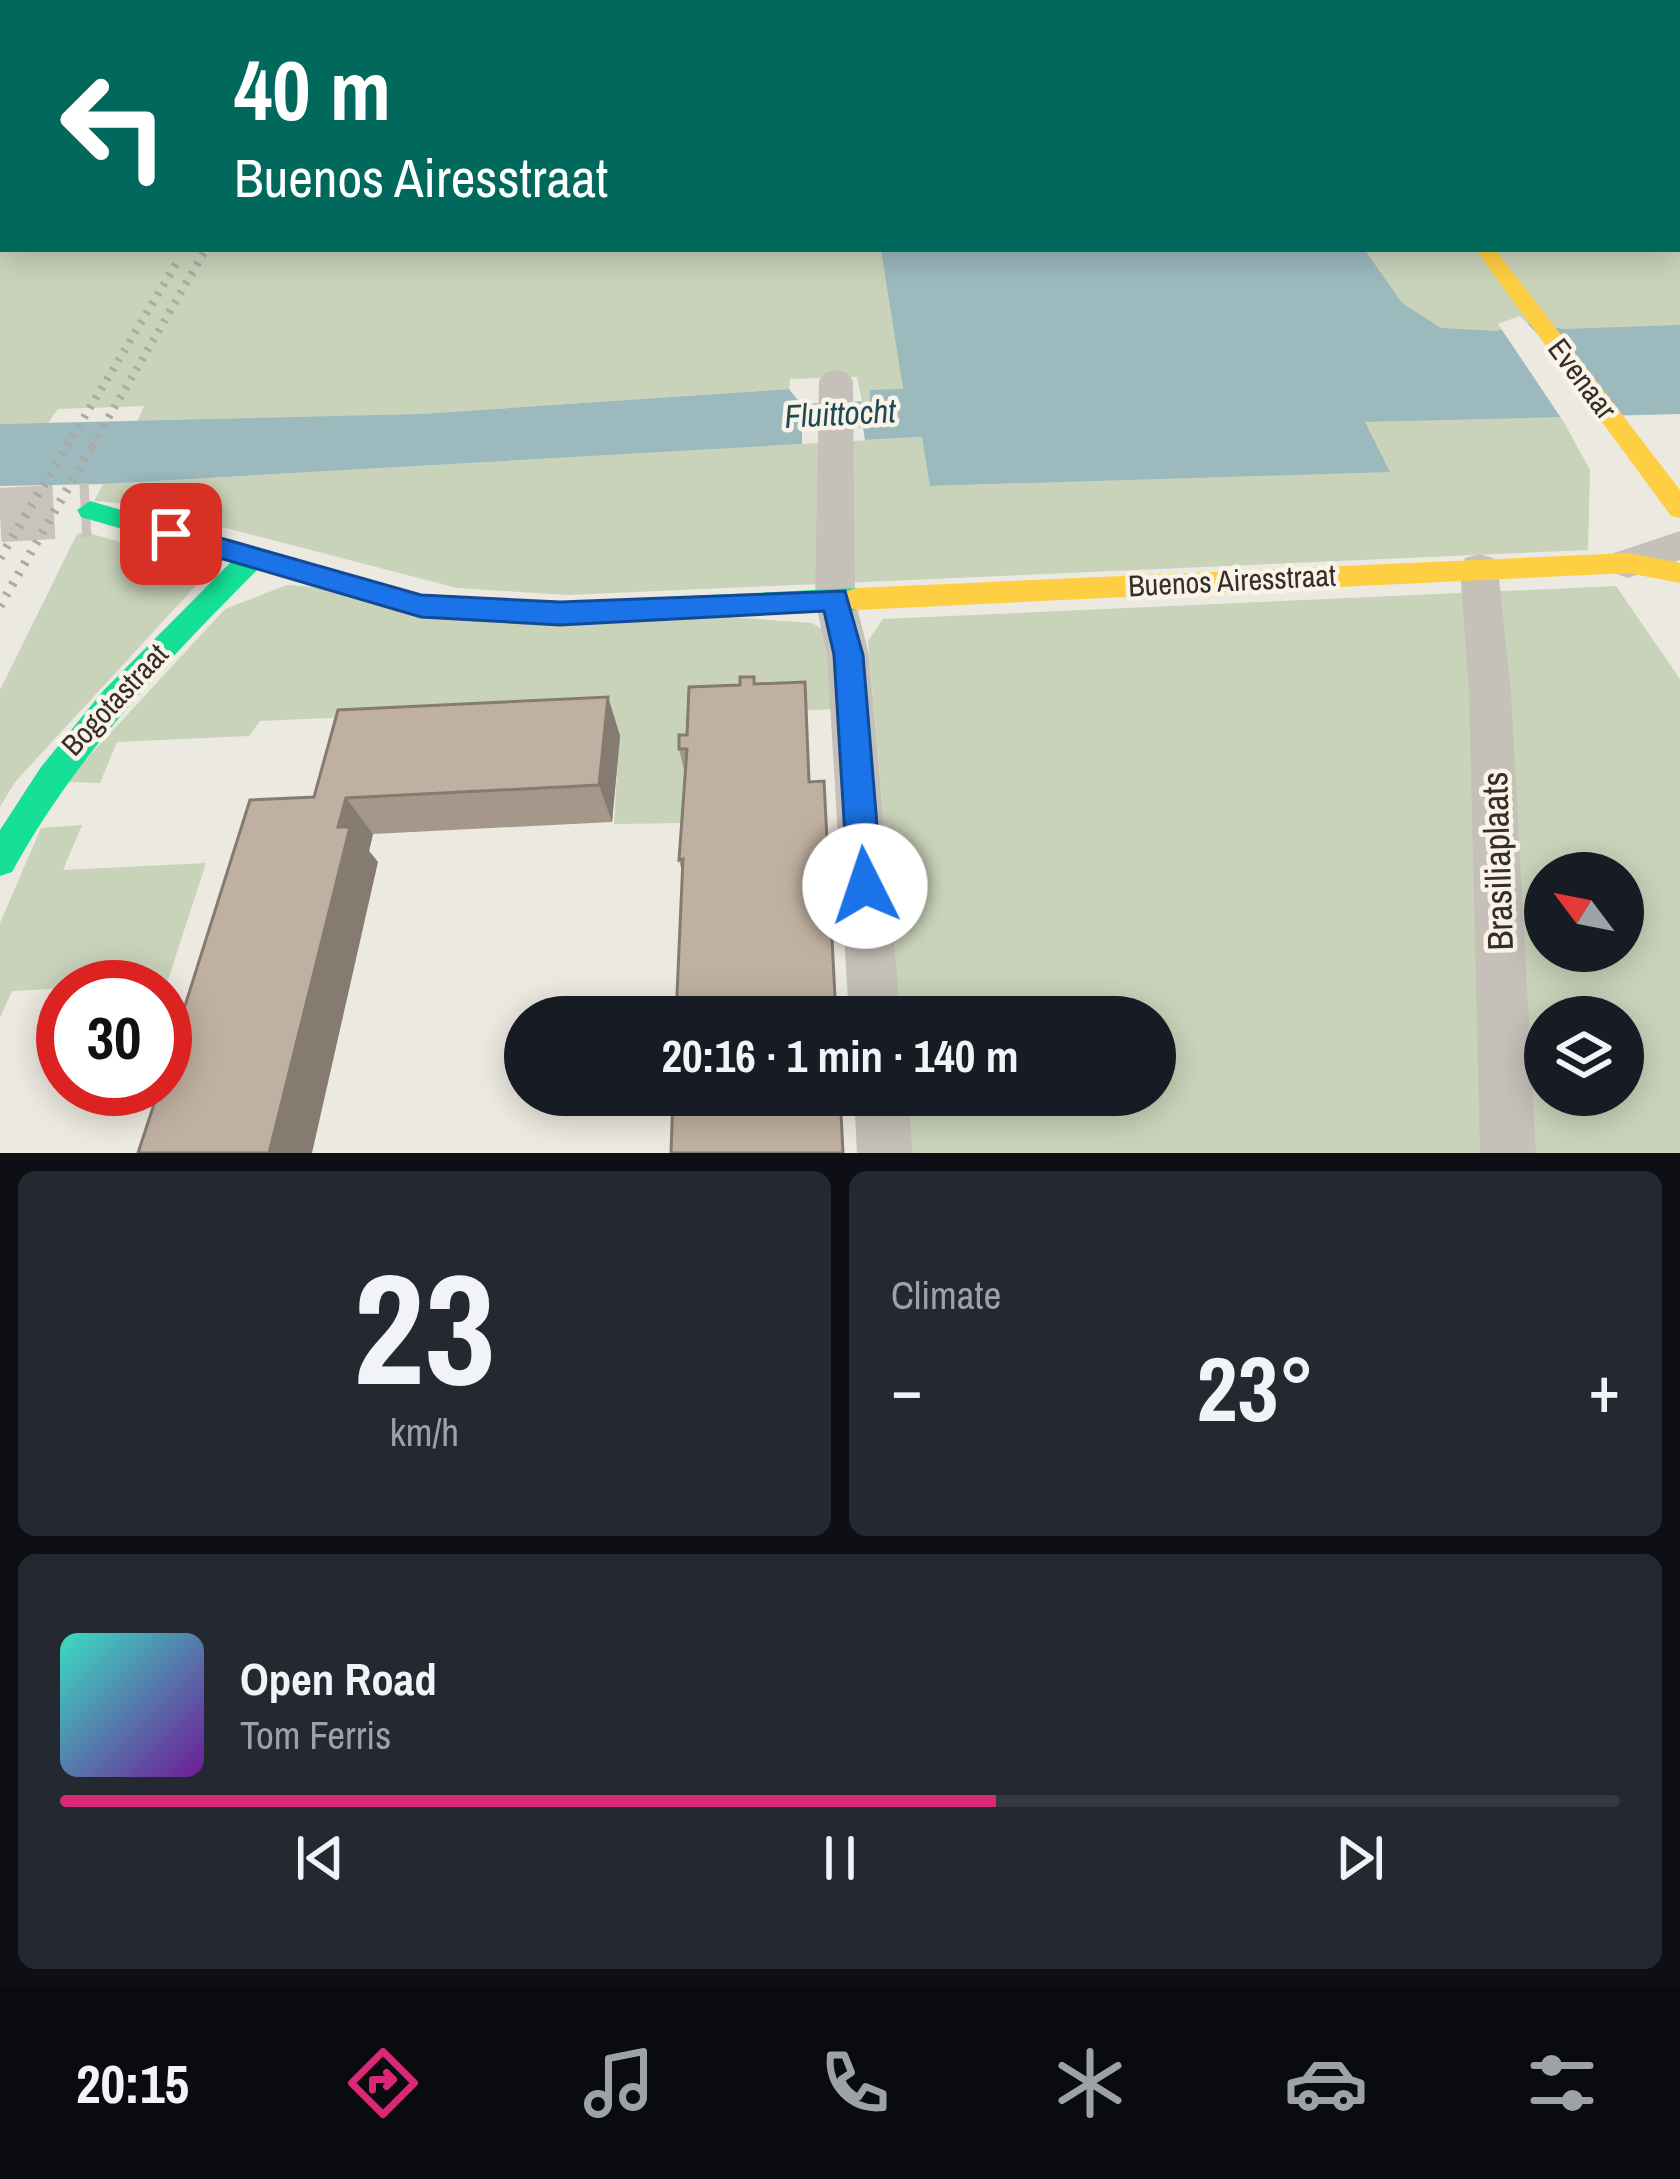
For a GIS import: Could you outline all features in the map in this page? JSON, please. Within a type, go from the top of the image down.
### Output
[{"type":"street","name":"Evenaar","points":[[1487,252],[1680,508]]},
{"type":"street","points":[[836,381],[836,599],[848,655],[873,996]]},
{"type":"street","name":"Buenos Airesstraat","points":[[90,510],[421,606],[560,614],[1628,563],[1680,573]]},
{"type":"street","name":"Buenos Airesstraat","points":[[1628,563],[1680,545]]},
{"type":"street","name":"Bogotastraat","points":[[0,860],[25,809],[75,740],[253,557]]},
{"type":"street","name":"Brasiliaplaats","points":[[1479,569],[1490,692],[1508,1153]]},
{"type":"street","points":[[882,1116],[885,1153]]},
{"type":"green space","points":[[0,252],[1680,252],[1680,344],[901,376],[903,390],[870,391],[871,401],[862,401],[857,377],[790,379],[789,389],[420,414],[136,424],[144,406],[58,409],[48,423],[0,424]]},
{"type":"green space","points":[[1560,415],[1590,470],[1588,550],[568,595],[457,588],[137,505],[94,501],[103,484],[923,437],[931,486],[1389,471],[1364,422]]},
{"type":"green space","points":[[85,532],[198,564],[202,579],[15,782],[0,807],[0,690],[77,534]]},
{"type":"green space","points":[[287,585],[812,623],[827,632],[835,709],[695,715],[690,823],[614,824],[619,736],[374,716],[260,721],[249,736],[117,742],[100,783],[65,782],[225,609]]},
{"type":"green space","points":[[1616,586],[1680,679],[1680,1153],[913,1153],[910,1116],[1176,1116],[1176,996],[899,996],[868,641],[883,619]]},
{"type":"green space","points":[[82,825],[63,870],[206,863],[174,960],[36,960],[36,990],[12,991],[0,1018],[0,923],[41,828]]},
{"type":"water","name":"Fluittocht","points":[[881,252],[1366,252],[1402,303],[1441,328],[1497,331],[1520,322],[1563,329],[1680,325],[1680,414],[1365,422],[1390,472],[930,486],[922,437],[865,440],[863,427],[802,430],[802,444],[0,486],[0,424],[420,414],[789,389],[801,404],[870,401],[870,390],[903,389]]},
{"type":"pier","points":[[1520,316],[1623,422],[1563,421],[1498,324]]},
{"type":"building","points":[[740,677],[754,677],[754,684],[805,682],[809,782],[824,781],[835,996],[677,996],[687,749],[679,749],[679,735],[687,735],[689,687],[740,685]]},
{"type":"building","points":[[608,697],[599,785],[346,798],[338,827],[350,827],[269,1153],[138,1153],[150,1116],[192,1116],[192,984],[250,800],[314,797],[338,710]]},
{"type":"building","points":[[672,1116],[841,1116],[843,1153],[671,1153]]},
{"type":"tunnel","points":[[0,515],[90,510]]},
{"type":"railway","points":[[92,446],[204,252]]},
{"type":"railway","points":[[67,446],[179,259]]},
{"type":"railway","points":[[0,558],[69,443]]},
{"type":"railway","points":[[0,606],[94,443]]},
{"type":"traffic: fast","points":[[90,510],[421,606],[560,613],[857,599]]},
{"type":"traffic: fast","points":[[0,861],[82,737],[252,558]]},
{"type":"traffic: slow","points":[[1487,252],[1680,509]]},
{"type":"traffic: slow","points":[[857,599],[1628,563],[1680,573]]},
{"type":"route","points":[[171,534],[421,606],[560,614],[836,599],[848,655],[865,886]]}]
